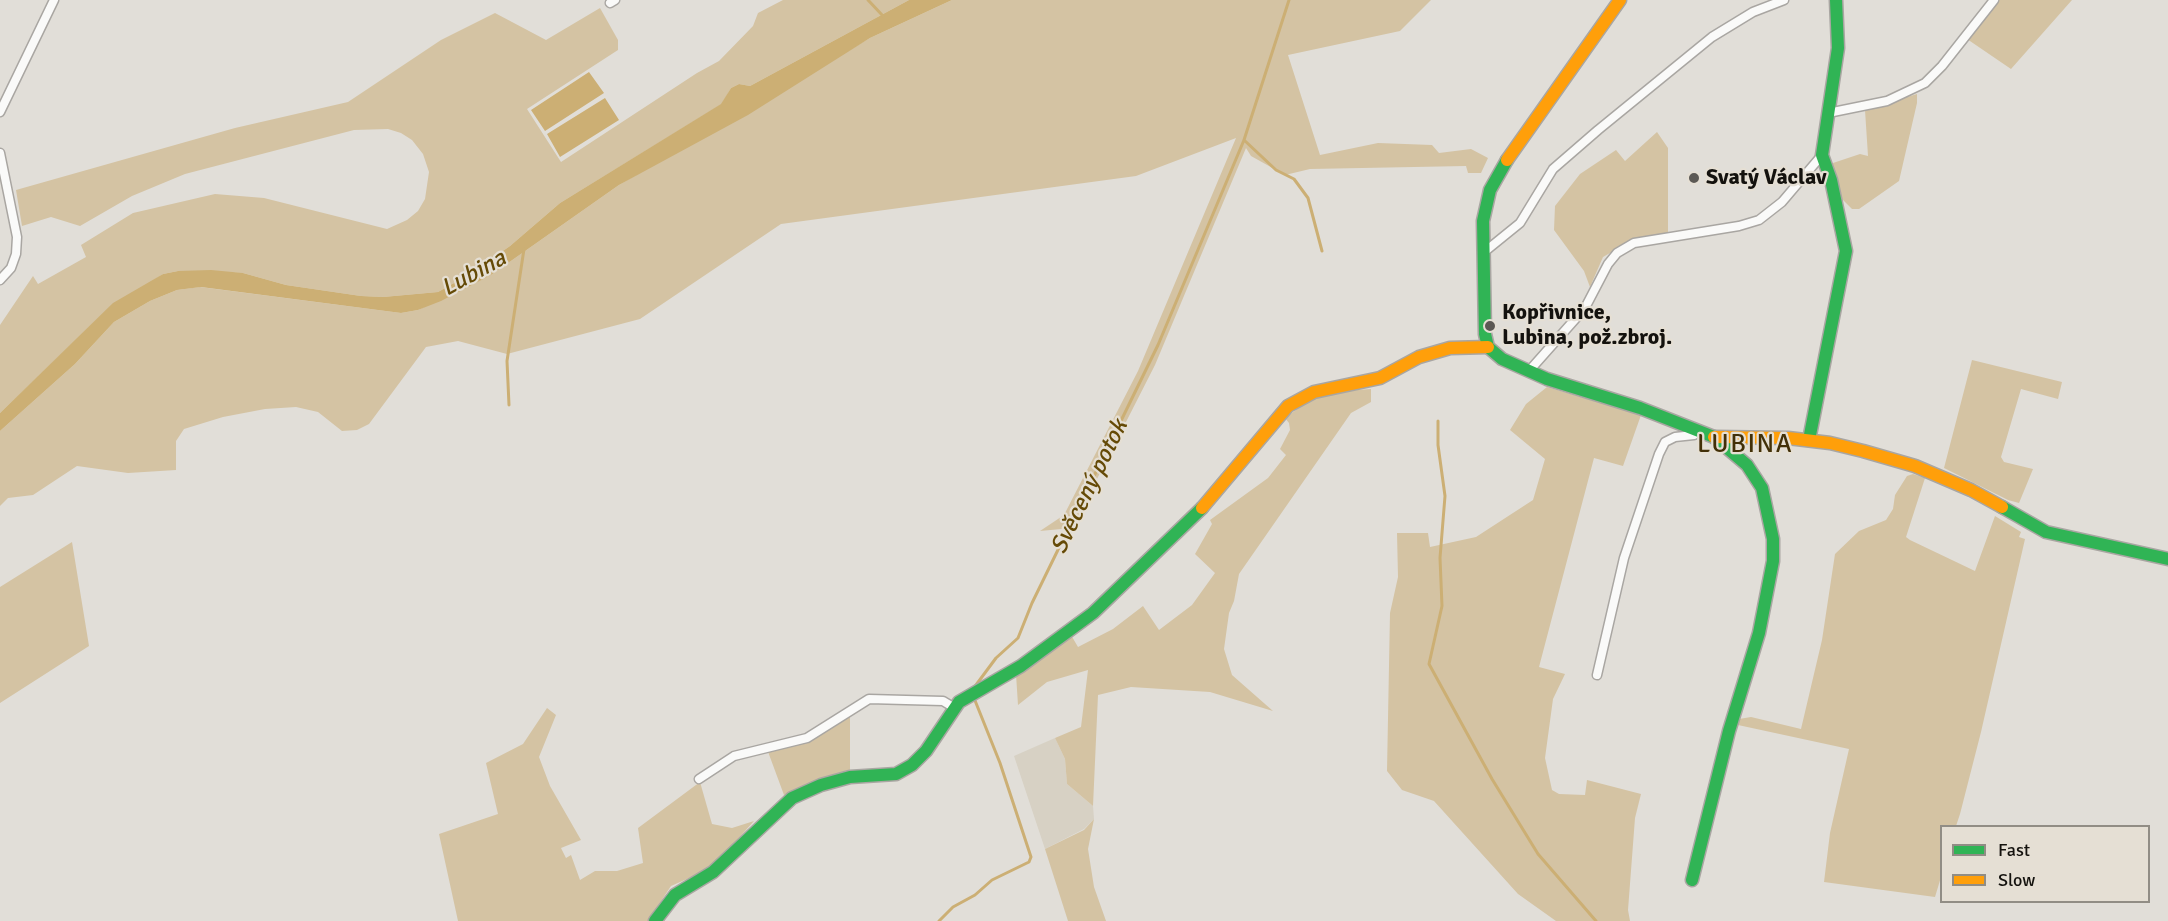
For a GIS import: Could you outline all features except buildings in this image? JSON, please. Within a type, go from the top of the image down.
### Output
[{"type":"street","points":[[0,112],[54,0]]},
{"type":"street","points":[[1620,0],[1495,179],[1484,211],[1485,334],[1488,347],[1502,359],[1529,371],[1714,437],[1809,440],[1840,445],[1914,466],[1971,490],[2046,532],[2168,559]]},
{"type":"street","points":[[1483,253],[1520,223],[1553,169],[1576,149],[1732,23],[1784,0]]},
{"type":"street","points":[[1809,440],[1831,338],[1846,251],[1831,180],[1822,155],[1838,48],[1836,0]]},
{"type":"street","points":[[1828,113],[1887,101],[1925,83],[1942,66],[1994,0]]},
{"type":"street","points":[[0,153],[17,237],[16,254],[11,268],[0,280]]},
{"type":"street","points":[[1529,371],[1586,308],[1608,264],[1617,253],[1634,243],[1739,226],[1759,220],[1782,202],[1822,155]]},
{"type":"street","points":[[656,921],[675,896],[714,872],[792,798],[810,788],[850,777],[890,775],[905,770],[926,751],[953,707],[1021,666],[1093,613],[1201,509],[1288,406],[1314,392],[1380,378],[1416,358],[1450,348],[1488,347]]},
{"type":"street","points":[[1597,675],[1624,558],[1659,454],[1665,442],[1675,437],[1694,435],[1695,430]]},
{"type":"street","points":[[1692,880],[1729,731],[1759,633],[1773,561],[1770,524],[1760,483],[1747,465],[1714,437]]},
{"type":"street","points":[[699,779],[734,756],[807,738],[869,699],[943,701],[953,707]]},
{"type":"shaded area","points":[[783,0],[909,0],[750,86],[739,84],[731,88],[722,104],[560,203],[510,246],[470,274],[438,292],[383,297],[361,296],[286,285],[243,273],[178,271],[163,274],[103,314],[0,413],[0,325],[33,276],[38,284],[86,257],[81,245],[133,213],[215,194],[264,198],[387,229],[407,220],[418,211],[425,199],[429,172],[423,154],[412,140],[401,133],[388,129],[354,130],[185,174],[132,196],[80,226],[51,217],[22,226],[16,190],[235,128],[348,102],[441,40],[495,13],[546,40],[600,8],[618,40],[618,50],[527,109],[561,162],[719,61],[753,26],[758,13]]},
{"type":"shaded area","points":[[952,0],[1431,0],[1400,31],[1288,55],[1320,155],[1378,143],[1432,145],[1439,153],[1471,149],[1488,158],[1481,173],[1468,173],[1466,166],[1310,169],[1285,175],[1251,156],[1246,148],[1155,365],[1072,528],[1040,531],[1064,515],[1138,371],[1236,138],[1136,176],[781,224],[640,319],[507,354],[458,341],[426,347],[369,424],[357,430],[342,431],[318,412],[296,407],[265,409],[223,417],[184,429],[176,441],[176,470],[128,473],[77,466],[33,495],[8,498],[0,506],[0,431],[75,364],[114,322],[150,301],[177,290],[200,287],[401,313],[418,310],[491,275],[619,185],[870,38]]},
{"type":"shaded area","points":[[1998,0],[2072,0],[2011,69],[1967,39]]},
{"type":"shaded area","points":[[1917,94],[1917,103],[1899,181],[1859,209],[1852,209],[1834,191],[1833,163],[1860,154],[1868,156],[1865,110]]},
{"type":"shaded area","points":[[1657,132],[1668,148],[1668,234],[1634,239],[1603,257],[1590,287],[1584,271],[1554,230],[1555,206],[1580,174],[1616,150],[1625,161]]},
{"type":"shaded area","points":[[1972,360],[2062,382],[2058,399],[2021,389],[2001,457],[2004,462],[2033,469],[2019,503],[2008,500],[1944,468]]},
{"type":"shaded area","points":[[1547,387],[1641,415],[1623,466],[1594,458],[1539,667],[1565,674],[1553,699],[1545,758],[1552,790],[1559,794],[1585,795],[1587,780],[1641,794],[1635,818],[1628,910],[1630,921],[1556,921],[1518,894],[1434,801],[1402,790],[1387,771],[1390,613],[1398,577],[1397,533],[1428,533],[1430,547],[1476,537],[1533,500],[1545,459],[1510,430],[1526,404]]},
{"type":"shaded area","points":[[1371,389],[1371,402],[1351,413],[1239,574],[1234,601],[1229,613],[1224,649],[1232,675],[1273,711],[1210,692],[1131,687],[1098,695],[1093,806],[1067,784],[1065,759],[1055,738],[1081,727],[1088,670],[1047,682],[1018,705],[1016,674],[1071,635],[1078,647],[1113,629],[1143,606],[1159,630],[1192,605],[1215,573],[1195,554],[1212,524],[1210,520],[1268,478],[1286,455],[1280,449],[1290,430],[1285,418],[1311,399],[1331,392]]},
{"type":"shaded area","points":[[1913,474],[1925,478],[1906,537],[1910,540],[1975,571],[1995,516],[2021,532],[2019,537],[2025,539],[1960,814],[1956,825],[1940,825],[1940,880],[1935,897],[1824,882],[1830,833],[1849,749],[1738,725],[1739,719],[1751,717],[1801,729],[1822,640],[1835,554],[1859,531],[1886,520],[1893,509],[1895,495],[1907,476]]},
{"type":"shaded area","points":[[72,542],[89,646],[0,703],[0,587]]},
{"type":"shaded area","points":[[547,708],[556,715],[539,757],[550,786],[581,840],[561,848],[566,858],[571,855],[580,880],[595,871],[617,871],[643,863],[638,828],[700,782],[712,824],[732,828],[754,821],[712,868],[671,886],[648,921],[458,921],[439,834],[498,814],[486,763],[523,744]]},
{"type":"shaded area","points":[[850,715],[850,770],[784,795],[767,749],[810,739]]},
{"type":"shaded area","points":[[1055,738],[1065,759],[1067,784],[1093,806],[1094,819],[1084,829],[1045,849],[1014,756]]},
{"type":"shaded area","points":[[1094,819],[1088,849],[1094,887],[1106,921],[1068,921],[1045,849],[1084,830]]},
{"type":"water","name":"Lubina","points":[[909,0],[952,0],[870,38],[748,115],[619,185],[491,275],[441,301],[418,310],[401,313],[201,287],[177,290],[150,301],[114,322],[75,364],[0,431],[0,413],[113,303],[163,274],[211,270],[243,273],[286,285],[361,296],[383,297],[438,292],[470,274],[510,246],[560,203],[721,104],[731,88],[739,84],[750,86]]},
{"type":"water","points":[[589,72],[604,93],[545,131],[531,110]]},
{"type":"water","points":[[605,98],[619,120],[560,157],[547,134]]},
{"type":"waterway","points":[[868,0],[883,16]]},
{"type":"waterway","name":"Svěcený potok","points":[[973,689],[996,658],[1018,638],[1032,603],[1158,345],[1244,140],[1289,0]]},
{"type":"waterway","points":[[1244,140],[1276,170],[1294,179],[1308,198],[1322,251]]},
{"type":"waterway","name":"Lubina","points":[[509,405],[507,361],[524,249]]},
{"type":"waterway","points":[[1438,421],[1438,445],[1445,496],[1440,558],[1442,606],[1429,664],[1492,779],[1538,854],[1596,921]]},
{"type":"waterway","name":"Svěcený potok","points":[[939,921],[953,907],[975,895],[992,880],[1029,862],[1031,857],[1000,763],[974,698]]},
{"type":"traffic: fast","points":[[1809,440],[1846,251],[1831,180],[1822,155],[1838,48],[1836,0]]},
{"type":"traffic: fast","points":[[1507,160],[1490,190],[1483,221],[1485,334],[1488,347],[1502,359],[1547,379],[1640,408],[1714,437],[1747,465],[1762,488],[1773,539],[1773,561],[1759,633],[1729,731],[1692,880]]},
{"type":"traffic: fast","points":[[2002,507],[2046,532],[2168,559]]},
{"type":"traffic: fast","points":[[655,921],[675,895],[713,872],[792,798],[821,785],[850,777],[896,774],[912,765],[926,751],[959,702],[1021,666],[1093,613],[1202,508]]},
{"type":"traffic: slow","points":[[1507,160],[1620,0]]},
{"type":"traffic: slow","points":[[1202,508],[1288,406],[1314,392],[1380,378],[1419,357],[1450,348],[1488,347]]},
{"type":"traffic: slow","points":[[1714,437],[1788,438],[1830,443],[1863,451],[1915,466],[1971,490],[2002,507]]},
{"type":"place","name":"Svatý Václav","points":[[1694,178]]},
{"type":"place","name":"Kopřivnice, Lubina, pož.zbroj.","points":[[1490,326]]},
{"type":"district","name":"LUBINA","points":[[1745,445]]}]
